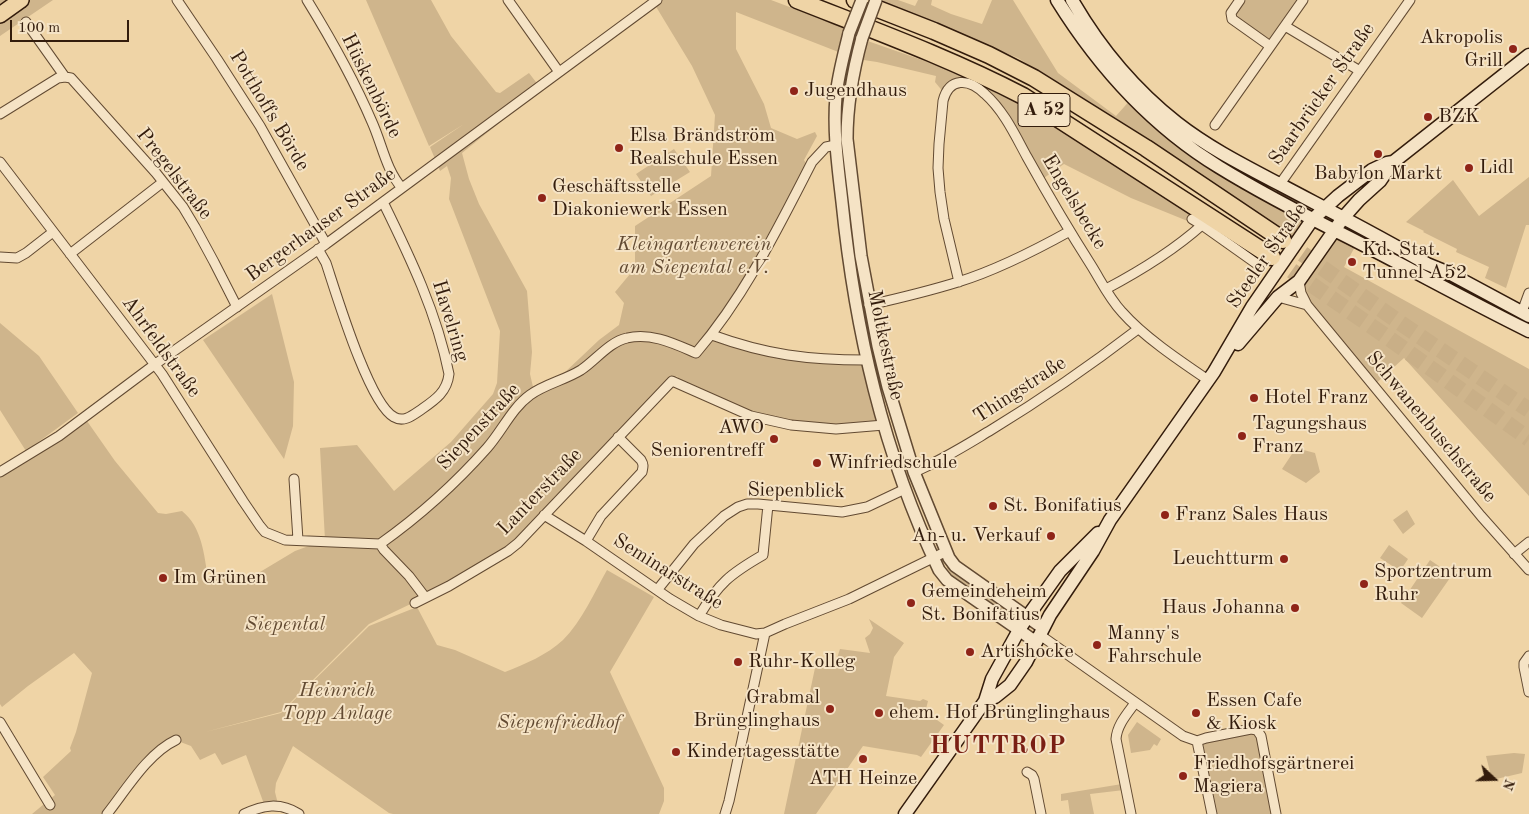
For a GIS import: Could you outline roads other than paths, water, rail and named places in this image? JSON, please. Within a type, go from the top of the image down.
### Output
[{"type":"highway","name":"A 52","points":[[796,0],[926,50],[981,74],[1023,96],[1272,257]]},
{"type":"highway","name":"A 52","points":[[855,0],[942,34],[1034,78],[1146,148],[1283,240]]},
{"type":"main road","points":[[0,15],[21,0]]},
{"type":"main road","points":[[1057,0],[1069,20],[1104,67],[1134,100],[1155,120],[1217,166],[1312,220],[1529,331]]},
{"type":"main road","points":[[1072,0],[1112,60],[1140,91],[1191,133],[1246,167],[1525,314]]},
{"type":"main road","name":"Steeler Straße","points":[[1211,376],[1278,297],[1298,282],[1334,231],[1340,216],[1380,181],[1393,162],[1529,54]]},
{"type":"main road","name":"Steeler Straße","points":[[985,701],[995,697],[1010,685],[1026,662],[1040,634],[1093,551],[1109,522],[1211,376],[1252,307],[1312,220],[1324,208],[1372,170],[1393,162]]},
{"type":"main road","name":"Steeler Straße","points":[[904,814],[985,701],[992,679],[1018,630],[1060,571],[1109,522]]},
{"type":"street","name":"Hüskenbörde","points":[[307,0],[361,98],[373,123],[393,176],[402,188]]},
{"type":"street","points":[[508,0],[559,72]]},
{"type":"street","name":"Bergerhauser Straße","points":[[0,472],[60,436],[154,365],[384,202],[657,0]]},
{"type":"street","name":"Moltkestraße","points":[[862,0],[849,33],[841,67],[836,95],[836,145],[847,253],[866,360],[884,426],[905,489],[939,570],[947,580],[1030,638],[1040,634],[1028,616],[955,566],[945,552],[914,472],[888,387],[861,256],[847,139],[852,82],[862,38],[876,0]]},
{"type":"street","points":[[1240,0],[1231,13],[1232,19],[1270,46]]},
{"type":"street","points":[[1215,125],[1303,0]]},
{"type":"street","name":"Saarbrücker Straße","points":[[1280,184],[1410,0]]},
{"type":"street","name":"Potthoffs Börde","points":[[179,1],[260,126],[282,164],[322,247]]},
{"type":"street","name":"Pregelstraße","points":[[26,22],[65,76],[76,82],[163,182],[195,227],[237,307]]},
{"type":"street","points":[[1285,26],[1360,71]]},
{"type":"street","points":[[0,114],[58,78],[65,76]]},
{"type":"street","name":"Engelsbecke","points":[[959,282],[944,219],[938,168],[943,101],[948,88],[957,82],[968,84],[984,93],[996,106],[1012,129],[1070,232],[1110,297],[1122,312],[1138,329],[1211,376]]},
{"type":"street","points":[[836,145],[826,147],[812,162],[755,270],[712,335],[753,349],[799,358],[866,360]]},
{"type":"street","name":"Ahrfeldstraße","points":[[0,162],[162,374],[265,532],[278,538],[380,544]]},
{"type":"street","points":[[1238,178],[1246,167]]},
{"type":"street","points":[[70,254],[163,182]]},
{"type":"street","name":"Havelring","points":[[322,247],[362,366],[371,387],[381,404],[394,418],[404,419],[410,417],[440,396],[448,382],[448,374],[436,326],[420,281],[384,202]]},
{"type":"street","points":[[1192,219],[1257,264]]},
{"type":"street","points":[[1106,289],[1156,260],[1202,225]]},
{"type":"street","points":[[0,258],[17,258],[22,256],[53,232]]},
{"type":"street","points":[[870,305],[916,295],[959,282],[1012,261],[1070,232]]},
{"type":"street","name":"Schwanenbuschstraße","points":[[1298,282],[1307,305],[1529,570]]},
{"type":"street","points":[[1525,314],[1529,293]]},
{"type":"street","points":[[1278,297],[1307,305]]},
{"type":"street","name":"Thingstraße","points":[[914,472],[971,442],[1022,411],[1065,383],[1138,329]]},
{"type":"street","name":"Siepenstraße","points":[[380,544],[452,484],[487,448],[528,396],[579,371],[616,342],[630,337],[648,337],[664,340],[696,353],[712,335]]},
{"type":"street","name":"Lanterstraße","points":[[415,603],[449,586],[508,551],[518,543],[672,381],[751,416],[791,425],[836,429],[884,426]]},
{"type":"street","points":[[586,541],[601,516],[642,472],[643,464],[641,460],[618,437]]},
{"type":"street","points":[[294,479],[298,540]]},
{"type":"street","name":"Siepenblick","points":[[658,590],[694,544],[734,509],[747,504],[842,512],[867,507],[905,489]]},
{"type":"street","points":[[699,616],[710,597],[729,577],[737,570],[763,555],[768,505]]},
{"type":"street","name":"Seminarstraße","points":[[544,515],[586,541],[670,599],[699,616],[721,625],[756,634],[765,633],[856,596],[945,552]]},
{"type":"street","points":[[1514,554],[1529,542]]},
{"type":"street","points":[[380,544],[409,576],[425,598]]},
{"type":"street","points":[[725,814],[765,633]]},
{"type":"street","points":[[1040,634],[1134,703],[1183,736],[1197,741],[1251,729],[1257,730],[1261,736],[1276,814]]},
{"type":"street","points":[[1529,656],[1524,663],[1529,692]]},
{"type":"street","points":[[1131,814],[1116,739],[1118,728],[1134,703]]},
{"type":"street","points":[[0,722],[50,805]]},
{"type":"street","points":[[107,814],[143,767],[167,744],[176,740]]},
{"type":"street","points":[[1197,741],[1212,814]]},
{"type":"street","points":[[1027,772],[1034,779],[1041,814]]},
{"type":"street","points":[[244,814],[254,809],[272,805],[289,808],[299,814]]},
{"type":"tunnel","points":[[1283,240],[1399,322],[1529,410]]},
{"type":"tunnel","points":[[1272,257],[1529,439]]},
{"type":"place","name":"Akropolis Grill","points":[[1513,49]]},
{"type":"place","name":"Jugendhaus","points":[[794,91]]},
{"type":"place","name":"BZK","points":[[1428,117]]},
{"type":"place","name":"Elsa Brändström Realschule Essen","points":[[619,148]]},
{"type":"place","name":"Babylon Markt","points":[[1378,154]]},
{"type":"place","name":"Lidl","points":[[1469,168]]},
{"type":"place","name":"Geschäftsstelle Diakoniewerk Essen","points":[[542,198]]},
{"type":"place","name":"Kd. Stat. Tunnel A52","points":[[1352,262]]},
{"type":"place","name":"Hotel Franz","points":[[1254,398]]},
{"type":"place","name":"Tagungshaus Franz","points":[[1242,436]]},
{"type":"place","name":"AWO Seniorentreff","points":[[774,439]]},
{"type":"place","name":"Winfriedschule","points":[[817,463]]},
{"type":"place","name":"St. Bonifatius","points":[[993,506]]},
{"type":"place","name":"Franz Sales Haus","points":[[1165,515]]},
{"type":"place","name":"An- u. Verkauf","points":[[1051,536]]},
{"type":"place","name":"Leuchtturm","points":[[1284,559]]},
{"type":"place","name":"Im Grünen","points":[[163,578]]},
{"type":"place","name":"Sportzentrum Ruhr","points":[[1364,584]]},
{"type":"place","name":"Gemeindeheim St. Bonifatius","points":[[911,603]]},
{"type":"place","name":"Haus Johanna","points":[[1295,608]]},
{"type":"place","name":"Manny's Fahrschule","points":[[1097,645]]},
{"type":"place","name":"Artishocke","points":[[970,652]]},
{"type":"place","name":"Ruhr-Kolleg","points":[[738,662]]},
{"type":"place","name":"Grabmal Brünglinghaus","points":[[830,709]]},
{"type":"place","name":"ehem. Hof Brünglinghaus","points":[[879,713]]},
{"type":"place","name":"Essen Cafe & Kiosk","points":[[1196,713]]},
{"type":"place","name":"Kindertagesstätte","points":[[676,752]]},
{"type":"place","name":"ATH Heinze","points":[[863,759]]},
{"type":"place","name":"Friedhofsgärtnerei Magiera","points":[[1183,776]]},
{"type":"district","name":"HUTTROP","points":[[998,746]]},
{"type":"park label","name":"Kleingartenverein am Siepental e.V.","points":[[694,256]]},
{"type":"park label","name":"Siepental","points":[[285,625]]},
{"type":"park label","name":"Heinrich Topp Anlage","points":[[337,702]]},
{"type":"park label","name":"Siepenfriedhof","points":[[559,723]]}]
